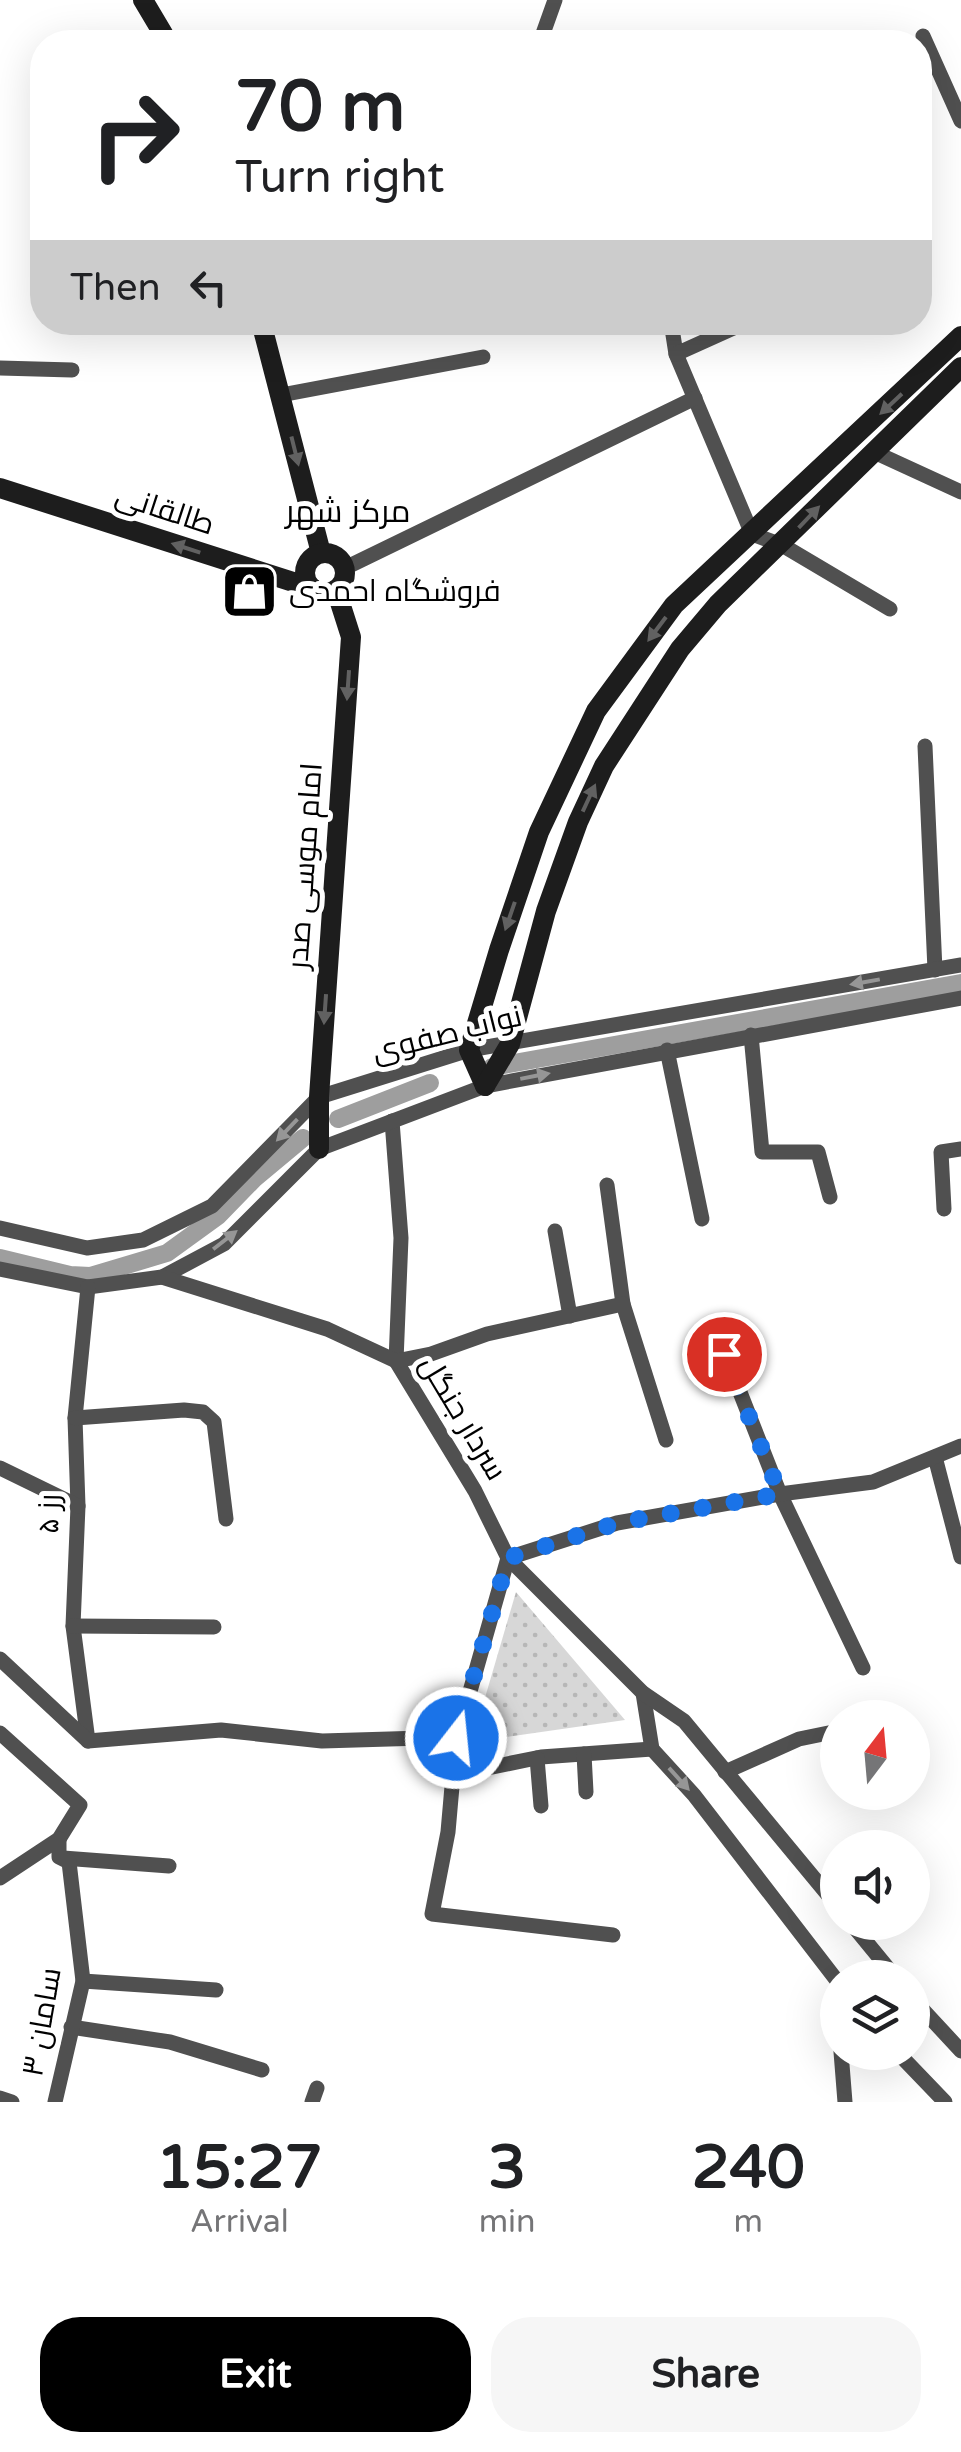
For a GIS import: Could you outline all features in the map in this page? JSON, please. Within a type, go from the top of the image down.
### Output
[{"type":"street","points":[[144,0],[161,30]]},
{"type":"street","points":[[544,30],[555,0]]},
{"type":"street","points":[[932,56],[961,121]]},
{"type":"street","points":[[265,335],[321,553]]},
{"type":"street","points":[[673,335],[676,354],[752,534],[782,545],[890,609]]},
{"type":"street","points":[[676,354],[718,335]]},
{"type":"street","points":[[485,1086],[469,1050],[498,950],[539,832],[596,710],[674,606],[961,336]]},
{"type":"street","points":[[281,394],[483,357]]},
{"type":"street","points":[[485,1086],[510,1044],[546,910],[578,822],[604,766],[680,649],[718,604],[961,366]]},
{"type":"street","points":[[0,368],[72,370]]},
{"type":"street","points":[[345,568],[695,398]]},
{"type":"street","points":[[874,452],[961,492]]},
{"type":"street","name":"طالقانی","points":[[0,488],[312,588]]},
{"type":"street","points":[[321,553],[333,554],[345,568],[344,580],[336,590],[321,593],[305,578],[306,565],[321,553]]},
{"type":"street","name":"امام موسی صدر","points":[[319,1148],[319,1096],[351,637],[336,590]]},
{"type":"street","points":[[925,746],[935,970]]},
{"type":"street","name":"نواب صفوی","points":[[0,1228],[87,1248],[143,1240],[212,1206],[319,1096],[469,1050],[961,966]]},
{"type":"street","name":"نواب صفوی","points":[[0,1269],[88,1286],[162,1277],[224,1244],[319,1148],[485,1086],[961,998]]},
{"type":"street","points":[[752,1035],[762,1152],[818,1152],[830,1197]]},
{"type":"street","points":[[667,1050],[702,1219]]},
{"type":"street","name":"سردار جنگل","points":[[392,1121],[400,1238],[396,1361],[475,1491],[508,1558],[644,1693],[684,1721],[820,1885]]},
{"type":"street","points":[[944,1209],[941,1152],[961,1148]]},
{"type":"street","points":[[608,1186],[623,1304],[666,1440]]},
{"type":"street","points":[[555,1230],[570,1316]]},
{"type":"street","points":[[162,1277],[327,1328],[396,1361],[487,1334],[623,1304]]},
{"type":"street","name":"رز ۵","points":[[88,1286],[75,1418],[78,1506],[74,1626],[88,1741]]},
{"type":"street","points":[[724,1354],[780,1494],[863,1668]]},
{"type":"street","points":[[75,1418],[202,1412],[214,1422],[226,1519]]},
{"type":"street","points":[[613,1936],[432,1914],[448,1832],[456,1738],[508,1558],[617,1523],[874,1482],[961,1446]]},
{"type":"street","points":[[935,1457],[961,1557]]},
{"type":"street","points":[[0,1468],[78,1506]]},
{"type":"street","points":[[74,1626],[214,1627]]},
{"type":"street","points":[[0,1660],[88,1741],[221,1730],[322,1741],[456,1738]]},
{"type":"street","points":[[644,1693],[652,1749],[694,1795],[821,1960]]},
{"type":"street","points":[[0,1733],[80,1805],[60,1839],[0,1878]]},
{"type":"street","points":[[725,1772],[799,1739],[820,1735]]},
{"type":"street","points":[[453,1775],[537,1758],[652,1749]]},
{"type":"street","points":[[584,1754],[586,1792]]},
{"type":"street","points":[[537,1758],[541,1806]]},
{"type":"street","name":"سامان ۳","points":[[55,2102],[83,1981],[69,1862],[59,1857],[60,1839]]},
{"type":"street","points":[[59,1857],[169,1866]]},
{"type":"street","points":[[865,1940],[881,1960]]},
{"type":"street","points":[[83,1981],[216,1990]]},
{"type":"street","points":[[930,2017],[961,2051]]},
{"type":"street","points":[[71,2027],[170,2042],[262,2070]]},
{"type":"street","points":[[842,2070],[843,2101]]},
{"type":"street","points":[[914,2070],[944,2102]]},
{"type":"street","points":[[0,2098],[12,2102]]},
{"type":"shaded area","points":[[516,1592],[625,1720],[472,1742]]},
{"type":"waterway","points":[[492,1067],[961,983]]},
{"type":"waterway","points":[[338,1119],[430,1083]]},
{"type":"waterway","points":[[0,1258],[90,1276],[167,1253],[218,1216],[303,1138]]},
{"type":"place","name":"فروشگاه احمدی","points":[[250,591]]},
{"type":"district","name":"مرکز شهر","points":[[348,512]]},
{"type":"route","points":[[456,1738],[508,1558],[617,1523],[780,1494],[724,1354]]}]
